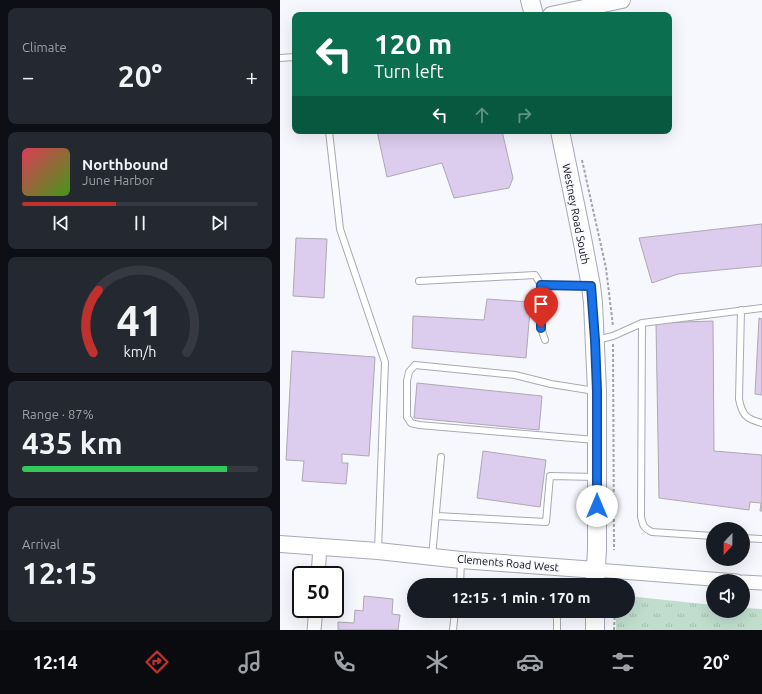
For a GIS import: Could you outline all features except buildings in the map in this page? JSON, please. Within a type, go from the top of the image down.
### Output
[{"type":"main road","points":[[530,0],[533,12]]},
{"type":"main road","name":"Westney Road South","points":[[561,134],[591,286],[597,391],[596,577]]},
{"type":"main road","points":[[595,618],[595,630]]},
{"type":"street","points":[[565,12],[622,0]]},
{"type":"street","name":"Clements Road West","points":[[280,544],[378,551],[596,577],[706,580]]},
{"type":"street","points":[[319,566],[320,547]]},
{"type":"street","points":[[750,582],[762,583]]},
{"type":"street","points":[[314,630],[315,618]]},
{"type":"lane","points":[[280,58],[292,57]]},
{"type":"lane","points":[[329,134],[340,228],[384,362],[378,551]]},
{"type":"lane","points":[[419,281],[535,275],[541,285],[541,328],[545,340]]},
{"type":"lane","points":[[541,285],[591,286]]},
{"type":"lane","points":[[595,340],[613,336],[642,323],[762,308]]},
{"type":"lane","points":[[741,310],[739,399],[741,409],[746,416],[762,423]]},
{"type":"lane","points":[[642,323],[642,524],[646,530],[652,532],[706,536]]},
{"type":"lane","points":[[597,391],[551,384],[515,375],[415,366],[409,372],[407,417],[411,423],[419,425],[597,441]]},
{"type":"lane","points":[[432,557],[437,516],[441,457]]},
{"type":"lane","points":[[437,516],[546,522],[550,476],[597,477]]},
{"type":"lane","points":[[750,539],[762,540]]},
{"type":"lane","points":[[460,578],[461,560]]},
{"type":"lane","points":[[453,630],[454,618]]},
{"type":"lane","points":[[557,618],[557,630]]},
{"type":"path","points":[[614,630],[615,618]]},
{"type":"green space","points":[[635,597],[706,604],[706,618],[750,618],[750,608],[762,609],[762,630],[616,630],[616,618],[635,618]]},
{"type":"route","points":[[541,328],[541,285],[591,286],[597,391],[597,506]]}]
